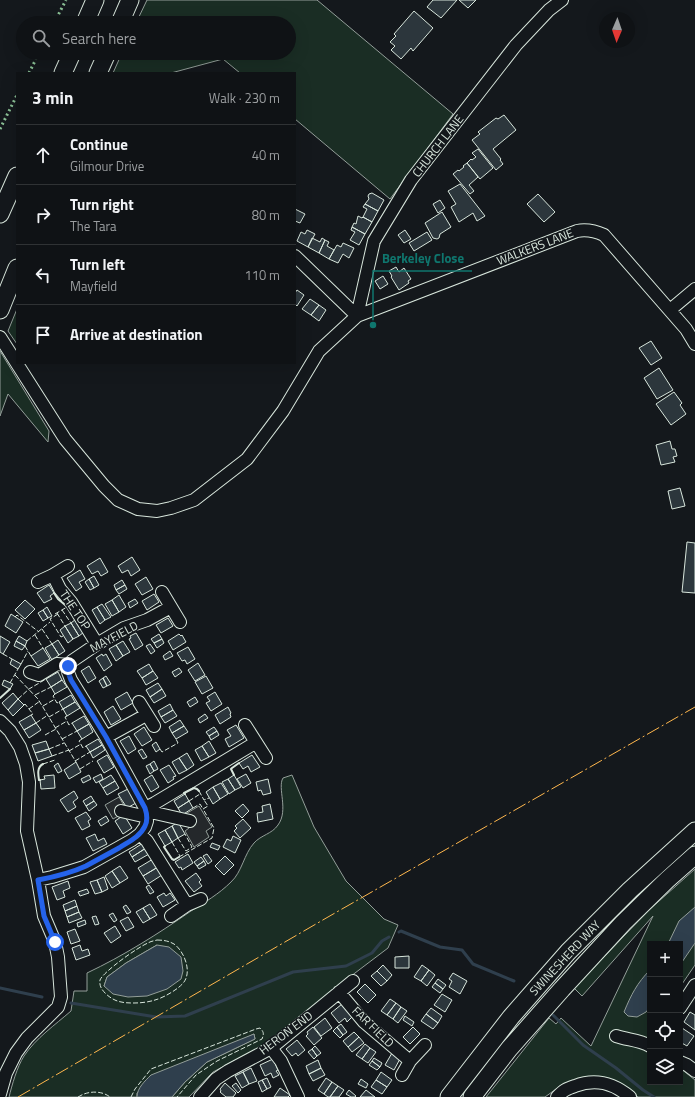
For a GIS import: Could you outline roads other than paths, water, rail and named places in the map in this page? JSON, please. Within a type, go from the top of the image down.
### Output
[{"type":"highway","points":[[88,16],[95,0]]},
{"type":"highway","points":[[123,16],[130,0]]},
{"type":"highway","points":[[63,72],[69,60]]},
{"type":"highway","points":[[98,72],[104,60]]},
{"type":"highway","points":[[0,214],[16,178]]},
{"type":"highway","points":[[0,310],[16,270]]},
{"type":"highway","name":"SWINESHERD WAY","points":[[449,1097],[511,1017],[568,952],[630,890],[695,831]]},
{"type":"highway","name":"SWINESHERD WAY","points":[[472,1097],[509,1050],[608,939],[667,880],[695,855]]},
{"type":"street","name":"CHURCH LANE","points":[[357,316],[374,241],[411,180],[516,44],[549,10],[562,0]]},
{"type":"street","name":"WALKERS LANE","points":[[357,316],[585,229],[604,235],[686,329],[695,344]]},
{"type":"street","points":[[17,364],[65,439],[104,486],[118,500],[138,509],[157,511],[194,500],[247,458],[283,411],[320,351],[357,316],[296,257]]},
{"type":"street","points":[[670,310],[695,289]]},
{"type":"street","points":[[0,337],[16,362]]},
{"type":"street","points":[[38,582],[53,576],[68,566]]},
{"type":"street","name":"THE TOP","points":[[53,576],[97,644]]},
{"type":"street","points":[[162,592],[180,622]]},
{"type":"street","name":"MAYFIELD","points":[[69,665],[72,661],[97,644],[124,628],[147,620],[171,607]]},
{"type":"street","points":[[30,672],[39,675],[57,664],[69,665],[68,672],[71,680],[106,737],[146,812],[147,821],[140,834],[132,840],[84,866],[52,877],[38,880]]},
{"type":"street","points":[[139,702],[154,726]]},
{"type":"street","points":[[106,737],[146,715]]},
{"type":"street","points":[[0,721],[10,731],[20,747],[26,764],[29,782],[27,831],[44,916],[55,942],[58,957],[61,997],[58,1008],[26,1038],[16,1053],[6,1073],[0,1094]]},
{"type":"street","points":[[245,725],[255,743],[266,758]]},
{"type":"street","points":[[146,812],[155,803],[255,743]]},
{"type":"street","points":[[121,811],[146,812],[190,821]]},
{"type":"street","points":[[140,834],[147,841],[187,905]]},
{"type":"street","points":[[171,916],[187,905],[201,899]]},
{"type":"street","name":"HERON END","points":[[200,1097],[216,1079],[271,1048],[353,981]]},
{"type":"street","points":[[683,1003],[695,985]]},
{"type":"street","name":"FAR FIELD","points":[[339,992],[364,1022],[410,1061]]},
{"type":"street","points":[[616,1036],[647,1045]]},
{"type":"street","points":[[402,1075],[410,1061],[425,1045]]},
{"type":"street","points":[[271,1048],[281,1061],[298,1097]]},
{"type":"street","points":[[557,1097],[564,1090],[584,1082],[598,1082],[610,1085],[630,1097]]},
{"type":"water","points":[[695,907],[695,943],[683,961],[683,941],[669,941],[679,921]]},
{"type":"water","points":[[157,945],[169,947],[181,957],[183,971],[181,979],[167,989],[147,996],[128,997],[113,994],[104,986],[107,977],[126,963]]},
{"type":"water","points":[[647,973],[647,1011],[637,1017],[628,1016],[624,1012],[629,1000]]},
{"type":"water","points":[[254,1034],[255,1039],[207,1062],[185,1082],[172,1097],[137,1097],[140,1088],[151,1075]]},
{"type":"waterway","points":[[399,932],[401,931],[440,947],[462,950],[473,964],[514,981]]},
{"type":"waterway","points":[[71,1003],[156,1017],[185,1016],[293,972],[346,966],[372,953],[382,941],[389,937]]},
{"type":"waterway","points":[[0,988],[42,997]]},
{"type":"waterway","points":[[553,1015],[583,1045],[654,1097]]},
{"type":"place","name":"Berkeley Close","points":[[373,325]]}]
